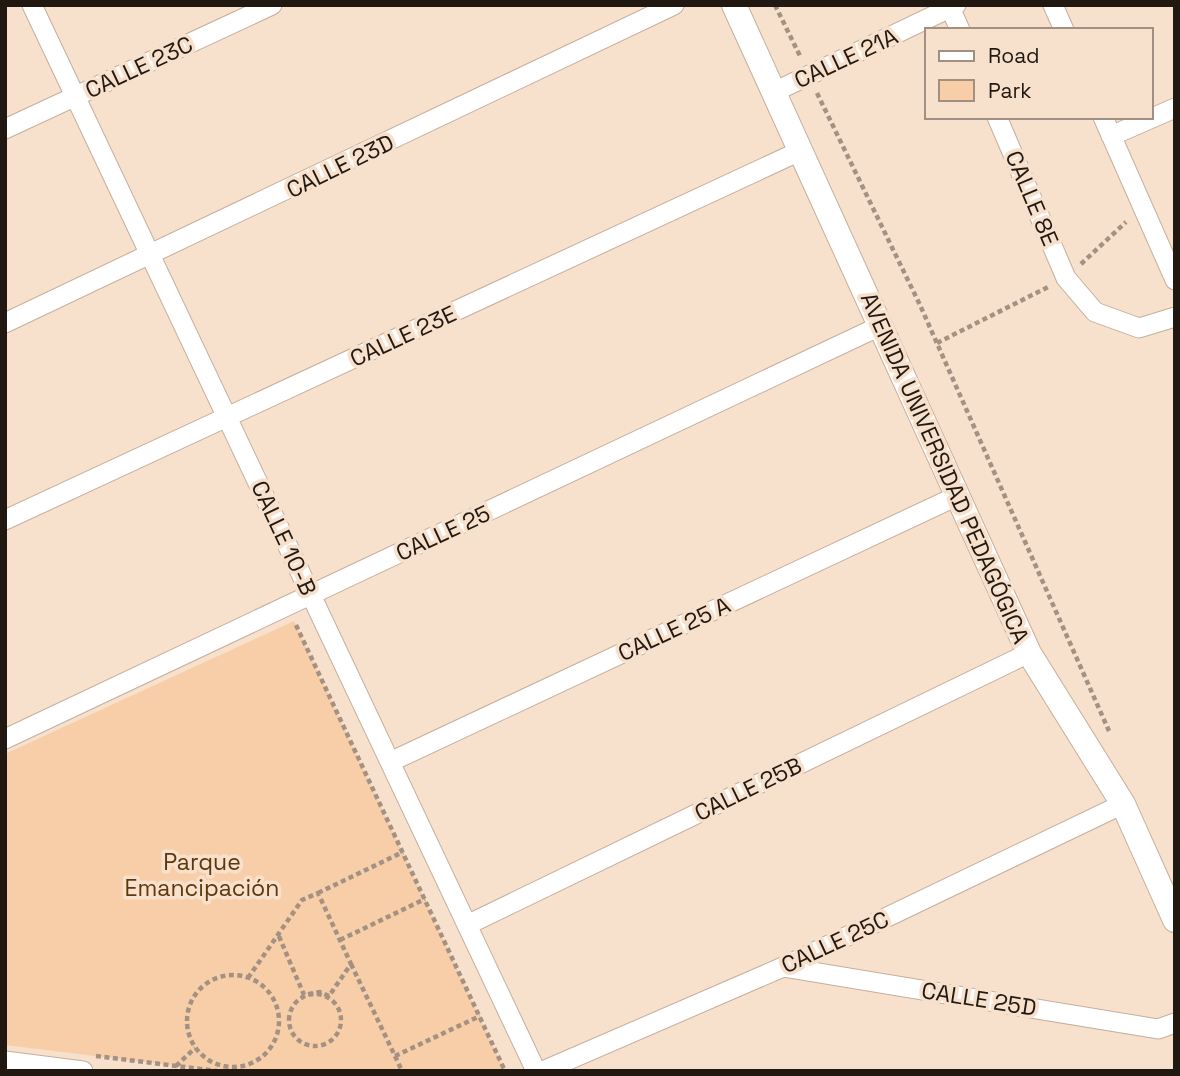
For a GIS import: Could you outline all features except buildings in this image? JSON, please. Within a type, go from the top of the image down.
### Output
[{"type":"street","name":"CALLE 10-B","points":[[32,5],[536,1071]]},
{"type":"street","name":"CALLE 23C","points":[[5,129],[272,5]]},
{"type":"street","name":"CALLE 23D","points":[[5,323],[151,257],[674,5]]},
{"type":"street","name":"AVENIDA UNIVERSIDAD PEDAGÓGICA","points":[[734,5],[1029,653],[1123,804],[1175,920]]},
{"type":"street","points":[[1053,5],[1062,28]]},
{"type":"street","name":"CALLE 21A","points":[[774,92],[952,6]]},
{"type":"street","points":[[952,6],[959,28]]},
{"type":"street","points":[[1152,118],[1175,108]]},
{"type":"street","name":"CALLE 8E","points":[[998,119],[1066,278],[1096,312],[1139,328],[1175,317]]},
{"type":"street","points":[[1104,119],[1175,280]]},
{"type":"street","points":[[1111,136],[1150,119]]},
{"type":"street","name":"CALLE 23E","points":[[5,520],[800,151]]},
{"type":"street","name":"CALLE 25","points":[[5,738],[880,326]]},
{"type":"street","name":"CALLE 25 A","points":[[390,762],[957,496]]},
{"type":"street","name":"CALLE 25B","points":[[467,925],[1029,653]]},
{"type":"street","name":"CALLE 25C","points":[[543,1071],[783,967],[1123,804]]},
{"type":"street","name":"CALLE 25D","points":[[783,967],[1158,1029],[1175,1023]]},
{"type":"street","points":[[5,1060],[52,1069],[84,1063]]},
{"type":"path","points":[[775,5],[937,343],[1112,737]]},
{"type":"path","points":[[937,343],[1066,278],[1142,207]]},
{"type":"path","points":[[294,621],[505,1071]]},
{"type":"path","points":[[248,978],[302,900],[403,852]]},
{"type":"path","points":[[318,893],[402,1071]]},
{"type":"path","points":[[340,940],[425,899]]},
{"type":"path","points":[[278,934],[304,995]]},
{"type":"path","points":[[329,996],[351,964]]},
{"type":"path","points":[[220,978],[248,978],[259,983],[274,1001],[279,1024],[270,1048],[251,1063],[226,1067],[204,1057],[195,1048],[187,1020],[196,994],[220,978]]},
{"type":"path","points":[[279,1024],[288,1027],[301,1044],[322,1047],[339,1034],[342,1013],[329,996],[320,992],[304,995],[290,1008],[288,1027]]},
{"type":"path","points":[[395,1056],[480,1016]]},
{"type":"path","points":[[176,1066],[195,1048]]},
{"type":"path","points":[[84,1063],[176,1066],[217,1071]]},
{"type":"green space","name":"Parque Emancipación","points":[[294,621],[505,1071],[217,1071],[5,1045],[5,754]]}]
